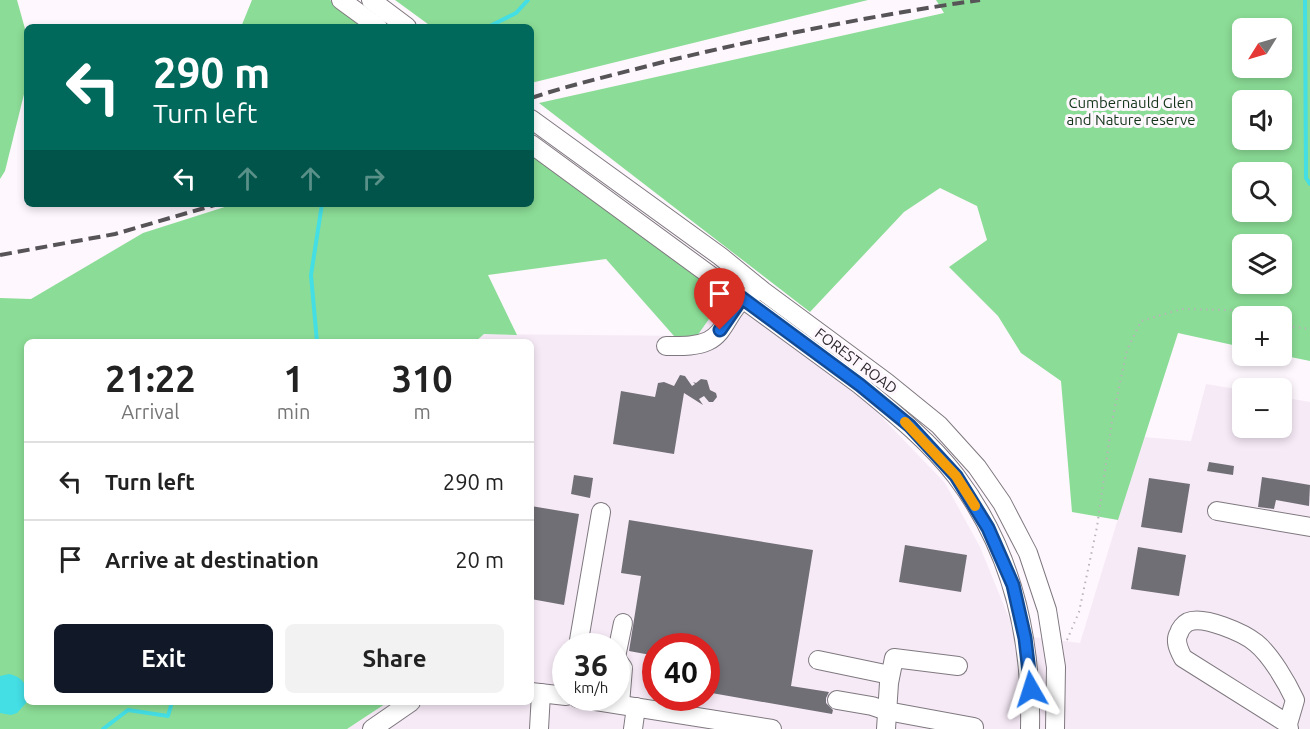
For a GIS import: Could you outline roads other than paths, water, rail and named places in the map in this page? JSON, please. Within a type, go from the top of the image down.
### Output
[{"type":"street","points":[[341,0],[381,22]]},
{"type":"street","points":[[371,0],[381,22]]},
{"type":"street","name":"FOREST ROAD","points":[[534,121],[720,256],[763,291],[886,382],[939,425],[977,467],[1002,503],[1028,553],[1047,610],[1056,667],[1055,729]]},
{"type":"street","name":"FOREST ROAD","points":[[534,146],[860,385],[910,426],[956,476],[988,528],[1013,585],[1025,638],[1029,675],[1030,729]]},
{"type":"street","points":[[666,346],[694,345],[710,340],[742,298],[763,291]]},
{"type":"street","points":[[1217,511],[1310,527]]},
{"type":"street","points":[[580,633],[601,512]]},
{"type":"street","points":[[1188,622],[1206,622],[1241,633],[1258,644],[1284,678],[1295,700],[1289,727],[1183,658],[1178,649],[1177,636],[1182,627],[1188,622]]},
{"type":"street","points":[[621,633],[623,623]]},
{"type":"street","points":[[887,720],[890,675],[894,658],[958,666]]},
{"type":"street","points":[[818,660],[890,675]]},
{"type":"street","points":[[1056,667],[1065,729]]},
{"type":"street","points":[[1022,729],[1029,675]]},
{"type":"street","points":[[539,729],[536,692],[552,694]]},
{"type":"street","points":[[837,700],[872,706],[887,720],[974,727]]},
{"type":"street","points":[[372,729],[407,705]]},
{"type":"street","points":[[630,705],[717,725],[772,729]]},
{"type":"street","points":[[629,711],[633,729]]},
{"type":"water","points":[[9,674],[15,676],[24,684],[24,705],[17,713],[11,715],[0,713],[0,676]]},
{"type":"waterway","points":[[494,24],[516,13],[528,0]]},
{"type":"waterway","points":[[1305,0],[1306,178],[1310,184]]},
{"type":"waterway","points":[[317,339],[311,275],[322,207]]},
{"type":"waterway","points":[[103,729],[128,710],[168,716],[171,705]]},
{"type":"railway","points":[[534,97],[599,78],[745,43],[862,19],[980,0]]},
{"type":"railway","points":[[0,255],[115,234],[208,207]]},
{"type":"park label","name":"Cumbernauld Glen and Nature reserve","points":[[1131,112]]}]
